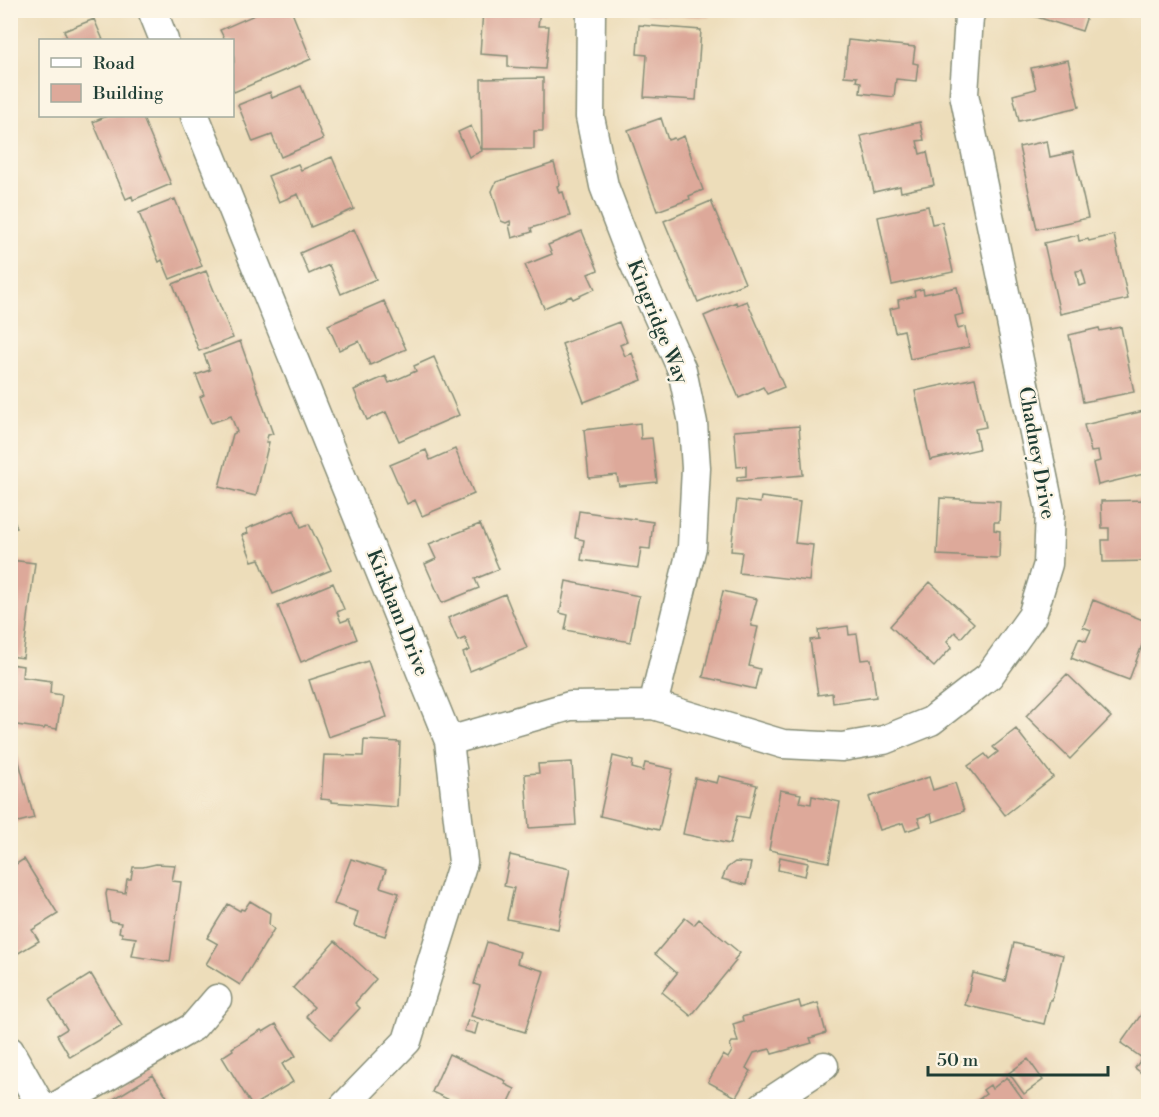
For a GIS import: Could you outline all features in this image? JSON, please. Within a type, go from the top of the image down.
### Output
[{"type":"street","points":[[152,10],[164,39]]},
{"type":"street","name":"Kingridge Way","points":[[591,10],[590,117],[604,186],[630,254],[682,370],[693,423],[696,468],[692,547],[652,705]]},
{"type":"street","name":"Chadney Drive","points":[[449,741],[570,706],[652,705],[783,744],[842,747],[884,740],[931,722],[989,676],[1032,616],[1048,564],[1050,510],[964,94],[969,17],[972,10]]},
{"type":"street","name":"Kirkham Drive","points":[[195,117],[449,741],[463,862],[407,1041],[345,1107]]},
{"type":"street","points":[[57,1107],[193,1027],[217,999]]},
{"type":"street","points":[[10,1051],[41,1107]]},
{"type":"street","points":[[763,1107],[824,1066]]},
{"type":"building","points":[[199,10],[215,10],[215,11],[201,16]]},
{"type":"building","points":[[266,10],[291,10],[311,59],[234,92],[234,39],[224,39],[220,30]]},
{"type":"building","points":[[483,10],[540,10],[538,26],[549,26],[545,69],[508,67],[508,56],[480,54]]},
{"type":"building","points":[[647,10],[709,10],[709,17],[647,14]]},
{"type":"building","points":[[889,10],[920,10],[919,18],[888,14]]},
{"type":"building","points":[[1025,10],[1089,10],[1082,31],[1024,13]]},
{"type":"building","points":[[94,19],[103,39],[68,39],[64,31]]},
{"type":"building","points":[[639,25],[701,30],[696,100],[644,97],[647,55],[637,54]]},
{"type":"building","points":[[848,40],[915,47],[913,63],[918,64],[916,81],[896,79],[894,97],[860,93],[861,82],[856,81],[857,77],[844,76]]},
{"type":"building","points":[[1068,60],[1079,107],[1019,121],[1013,95],[1036,89],[1031,68]]},
{"type":"building","points":[[543,78],[543,131],[534,131],[534,149],[482,149],[481,79]]},
{"type":"building","points":[[301,86],[323,139],[281,157],[272,135],[253,142],[238,105],[270,92],[272,98]]},
{"type":"building","points":[[105,117],[142,117],[171,184],[133,200],[132,196],[126,199],[93,122]]},
{"type":"building","points":[[661,118],[668,140],[684,136],[703,190],[689,196],[690,199],[657,211],[628,130]]},
{"type":"building","points":[[920,122],[924,140],[917,141],[920,154],[927,152],[934,185],[901,192],[900,186],[874,192],[861,136]]},
{"type":"building","points":[[471,126],[482,151],[469,157],[458,132]]},
{"type":"building","points":[[1047,141],[1050,157],[1073,152],[1088,218],[1037,229],[1019,147]]},
{"type":"building","points":[[332,157],[354,209],[311,227],[298,194],[279,202],[268,176],[298,164],[301,170]]},
{"type":"building","points":[[554,163],[560,185],[557,186],[559,193],[563,192],[570,216],[531,228],[532,232],[512,238],[510,221],[506,223],[501,221],[492,191],[496,182]]},
{"type":"building","points":[[175,199],[202,266],[170,279],[162,260],[159,262],[139,213]]},
{"type":"building","points":[[711,201],[745,283],[698,302],[664,221]]},
{"type":"building","points":[[928,206],[932,224],[942,222],[953,272],[892,285],[878,217]]},
{"type":"building","points":[[354,229],[376,279],[341,294],[329,265],[309,274],[300,253]]},
{"type":"building","points":[[582,231],[598,270],[588,274],[595,289],[573,299],[571,296],[544,308],[525,265],[552,254],[548,245]]},
{"type":"building","points":[[1078,235],[1079,241],[1088,239],[1089,241],[1114,235],[1128,299],[1060,314],[1044,243]],"holes":[[[1082,270],[1086,284],[1079,286],[1076,271]]]},
{"type":"building","points":[[206,271],[233,338],[199,351],[173,284]]},
{"type":"building","points":[[957,287],[963,314],[955,316],[958,329],[965,327],[969,347],[910,359],[904,330],[895,332],[890,309],[899,307],[898,300],[915,296],[914,291],[923,289],[924,294]]},
{"type":"building","points":[[384,301],[406,349],[370,365],[359,341],[339,350],[328,325]]},
{"type":"building","points":[[747,301],[784,387],[767,394],[763,387],[739,398],[704,316],[736,302],[737,305]]},
{"type":"building","points":[[619,322],[627,342],[620,345],[625,356],[632,353],[642,380],[584,402],[562,344]]},
{"type":"building","points":[[1121,327],[1134,392],[1083,402],[1069,335],[1099,328],[1100,331]]},
{"type":"building","points":[[240,341],[273,434],[268,435],[266,442],[269,442],[256,496],[219,487],[233,434],[237,432],[231,416],[211,423],[200,397],[204,395],[196,375],[210,370],[204,355]]},
{"type":"building","points":[[434,357],[459,415],[399,441],[386,412],[367,420],[354,390],[386,376],[389,383],[416,371],[414,366]]},
{"type":"building","points":[[975,378],[986,427],[975,429],[979,449],[930,460],[915,391]]},
{"type":"building","points":[[1144,411],[1148,430],[1148,473],[1098,485],[1093,463],[1100,461],[1098,451],[1091,452],[1084,425]]},
{"type":"building","points":[[640,423],[641,439],[652,438],[657,482],[619,486],[617,475],[589,478],[584,430]]},
{"type":"building","points":[[799,426],[803,475],[737,481],[737,477],[746,476],[746,466],[737,467],[734,431]]},
{"type":"building","points":[[455,449],[474,494],[422,516],[415,500],[407,504],[390,465],[426,450],[430,460]]},
{"type":"building","points":[[761,497],[800,502],[795,543],[813,545],[809,581],[739,573],[742,552],[731,551],[737,500],[760,503]]},
{"type":"building","points":[[940,498],[1000,501],[999,522],[994,522],[994,530],[1000,531],[999,558],[937,555]]},
{"type":"building","points":[[1148,500],[1148,561],[1103,562],[1102,540],[1109,540],[1109,528],[1102,528],[1101,501]]},
{"type":"building","points":[[10,509],[17,528],[10,530]]},
{"type":"building","points":[[294,509],[301,527],[309,524],[331,570],[273,594],[259,559],[252,561],[242,535],[248,533],[246,529]]},
{"type":"building","points":[[579,511],[653,522],[650,549],[641,548],[638,568],[581,560],[584,540],[575,538]]},
{"type":"building","points":[[480,524],[499,569],[475,579],[479,588],[442,603],[425,564],[436,559],[429,544]]},
{"type":"building","points":[[10,560],[35,563],[23,658],[10,656]]},
{"type":"building","points":[[566,581],[639,596],[630,642],[565,630],[568,615],[560,613]]},
{"type":"building","points":[[930,582],[974,623],[961,638],[955,632],[947,641],[952,647],[934,667],[890,626]]},
{"type":"building","points":[[333,583],[344,609],[337,612],[341,622],[349,619],[357,639],[301,662],[278,606]]},
{"type":"building","points":[[723,591],[757,599],[751,621],[752,626],[758,627],[749,666],[760,669],[755,689],[703,677]]},
{"type":"building","points":[[505,594],[527,648],[470,671],[463,653],[470,650],[465,638],[458,641],[448,618]]},
{"type":"building","points":[[1093,600],[1148,622],[1148,629],[1129,680],[1071,658],[1079,638],[1086,641],[1091,630],[1083,627]]},
{"type":"building","points":[[848,626],[849,635],[857,634],[861,660],[871,659],[876,697],[833,703],[832,693],[818,695],[810,640],[819,639],[818,630]]},
{"type":"building","points":[[368,661],[387,717],[328,737],[309,680]]},
{"type":"building","points":[[10,664],[23,666],[22,677],[51,681],[50,693],[62,695],[57,729],[10,724]]},
{"type":"building","points":[[1067,674],[1111,717],[1070,759],[1026,716]]},
{"type":"building","points":[[1016,729],[1053,777],[1005,815],[968,766],[985,754],[989,759],[998,752],[993,747]]},
{"type":"building","points":[[364,740],[400,742],[397,807],[331,802],[331,800],[321,799],[324,755],[363,756]]},
{"type":"building","points":[[17,754],[34,818],[10,824],[10,756]]},
{"type":"building","points":[[613,756],[633,761],[632,768],[643,771],[645,763],[673,769],[659,830],[600,816]]},
{"type":"building","points":[[572,762],[576,825],[529,828],[525,774],[539,773],[538,764]]},
{"type":"building","points":[[719,776],[757,785],[749,818],[737,816],[730,844],[683,834],[695,778],[717,783]]},
{"type":"building","points":[[929,777],[933,790],[955,783],[964,811],[933,822],[931,814],[918,818],[921,826],[906,831],[903,823],[880,830],[869,797]]},
{"type":"building","points":[[780,790],[801,794],[799,802],[811,804],[812,796],[840,802],[829,862],[769,850]]},
{"type":"building","points":[[510,855],[570,869],[558,929],[507,919],[514,888],[504,886]]},
{"type":"building","points":[[780,857],[808,863],[805,876],[778,870]]},
{"type":"building","points":[[24,859],[58,914],[32,930],[39,941],[10,958],[10,868]]},
{"type":"building","points":[[351,859],[386,870],[380,887],[399,893],[385,936],[354,926],[358,912],[334,904]]},
{"type":"building","points":[[735,862],[751,863],[746,885],[722,879],[727,868]]},
{"type":"building","points":[[156,864],[175,865],[172,881],[181,882],[170,962],[132,956],[136,938],[122,936],[119,932],[121,923],[110,921],[106,894],[107,890],[125,893],[127,879],[131,879],[133,867]]},
{"type":"building","points":[[250,901],[270,913],[269,925],[274,929],[240,985],[206,964],[218,944],[207,938],[228,904],[240,911],[244,910]]},
{"type":"building","points":[[685,918],[694,925],[699,919],[740,953],[691,1016],[662,992],[677,973],[655,954]]},
{"type":"building","points":[[335,941],[376,979],[355,1003],[360,1008],[331,1039],[306,1016],[314,1007],[293,988]]},
{"type":"building","points":[[487,942],[520,952],[517,963],[544,971],[525,1032],[471,1016],[480,986],[474,984]]},
{"type":"building","points":[[1014,943],[1063,955],[1044,1024],[965,1005],[973,973],[1005,981]]},
{"type":"building","points":[[91,974],[122,1026],[70,1057],[57,1035],[67,1029],[49,1000]]},
{"type":"building","points":[[799,1001],[801,1008],[818,1003],[826,1033],[810,1038],[812,1043],[772,1054],[770,1049],[754,1053],[746,1068],[751,1071],[736,1097],[708,1082],[723,1055],[728,1058],[732,1051],[730,1045],[732,1042],[738,1042],[733,1024],[743,1021],[742,1017]]},
{"type":"building","points":[[1148,1005],[1148,1078],[1135,1068],[1142,1058],[1121,1043]]},
{"type":"building","points":[[468,1020],[478,1023],[475,1034],[464,1031]]},
{"type":"building","points":[[276,1024],[296,1056],[282,1064],[293,1082],[252,1106],[222,1057],[261,1030],[263,1032]]},
{"type":"building","points":[[449,1054],[506,1081],[505,1084],[515,1089],[507,1106],[451,1106],[454,1102],[432,1092]]},
{"type":"building","points":[[1028,1059],[1043,1080],[1024,1094],[1009,1073]]},
{"type":"building","points":[[153,1075],[173,1106],[102,1106]]},
{"type":"building","points":[[1007,1077],[1028,1106],[969,1106],[986,1094],[983,1090],[990,1085],[992,1089]]}]
